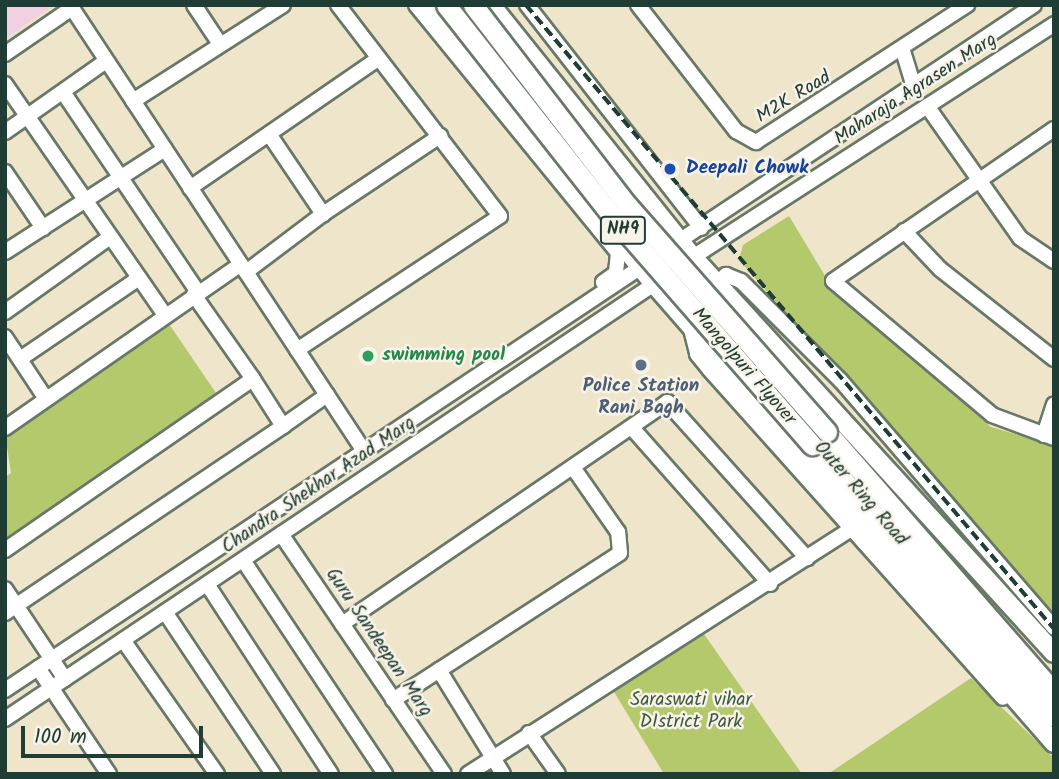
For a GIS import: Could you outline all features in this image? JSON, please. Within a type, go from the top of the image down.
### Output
[{"type":"highway","name":"Mangolpuri Flyover","points":[[446,5],[612,218],[1054,717]]},
{"type":"highway","name":"Mangolpuri Flyover","points":[[473,5],[628,206],[1054,692]]},
{"type":"main road","name":"Outer Ring Road","points":[[431,5],[654,284],[1054,743]]},
{"type":"main road","name":"Outer Ring Road","points":[[491,5],[679,241],[768,342],[1054,653]]},
{"type":"main road","points":[[491,82],[529,52]]},
{"type":"main road","points":[[731,374],[762,366],[768,342]]},
{"type":"street","points":[[194,5],[220,44]]},
{"type":"street","points":[[133,101],[283,5]]},
{"type":"street","points":[[298,350],[500,216],[338,5]]},
{"type":"street","points":[[416,5],[618,253],[617,273],[555,317],[548,331]]},
{"type":"street","points":[[527,5],[701,228]]},
{"type":"street","name":"M2K Road","points":[[638,5],[736,131],[756,142],[903,51],[957,8]]},
{"type":"street","name":"Maharaja Agrasen Marg","points":[[679,241],[1034,5]]},
{"type":"street","points":[[5,54],[71,7],[364,451]]},
{"type":"street","name":"Maharaja Agrasen Marg","points":[[693,257],[1054,24]]},
{"type":"street","points":[[903,51],[914,86]]},
{"type":"street","points":[[190,188],[379,58]]},
{"type":"street","points":[[5,132],[106,61]]},
{"type":"street","points":[[5,84],[164,315]]},
{"type":"street","points":[[63,92],[283,426]]},
{"type":"street","points":[[927,106],[1020,238],[1054,261]]},
{"type":"street","points":[[1054,129],[832,281],[992,415],[1049,437],[1054,405]]},
{"type":"street","points":[[269,134],[323,214]]},
{"type":"street","points":[[7,423],[46,399],[196,293],[243,268],[440,136]]},
{"type":"street","points":[[5,252],[165,149]]},
{"type":"street","points":[[805,158],[818,177]]},
{"type":"street","points":[[8,181],[43,228]]},
{"type":"street","points":[[904,231],[950,278],[1054,359]]},
{"type":"street","points":[[5,312],[110,237]]},
{"type":"street","name":"Chandra Shekhar Azad Marg","points":[[5,690],[641,267]]},
{"type":"street","points":[[717,284],[726,275],[741,281],[841,381],[1054,628]]},
{"type":"street","points":[[20,359],[139,278]]},
{"type":"street","name":"Chandra Shekhar Azad Marg","points":[[5,719],[654,284]]},
{"type":"street","points":[[566,319],[576,337]]},
{"type":"street","points":[[690,325],[697,354],[1054,753]]},
{"type":"street","points":[[5,337],[46,399]]},
{"type":"street","points":[[5,550],[253,379]]},
{"type":"street","points":[[11,609],[327,395]]},
{"type":"street","points":[[342,624],[633,429],[667,402],[807,558]]},
{"type":"street","points":[[633,429],[769,584]]},
{"type":"street","points":[[393,700],[620,553],[618,532],[574,469]]},
{"type":"street","points":[[468,774],[529,733],[769,584],[851,529]]},
{"type":"street","name":"Guru Sandeepan Marg","points":[[281,534],[444,774]]},
{"type":"street","points":[[243,560],[385,774]]},
{"type":"street","points":[[207,584],[331,774]]},
{"type":"street","points":[[5,589],[11,609],[65,679]]},
{"type":"street","points":[[165,612],[274,774]]},
{"type":"street","points":[[122,640],[217,774]]},
{"type":"street","points":[[38,668],[107,773]]},
{"type":"street","points":[[439,670],[503,774]]},
{"type":"street","points":[[529,733],[558,774]]},
{"type":"shaded area","points":[[5,5],[54,5],[5,39]]},
{"type":"green space","points":[[789,216],[830,284],[991,427],[1054,445],[1054,615],[739,260],[743,245]]},
{"type":"green space","points":[[167,321],[216,393],[5,540],[5,477],[11,473],[5,434]]},
{"type":"green space","name":"Saraswati vihar DIstrict Park","points":[[699,627],[802,774],[664,774],[611,687]]},
{"type":"green space","points":[[971,678],[1054,758],[1054,774],[828,774]]},
{"type":"railway","points":[[526,5],[1054,629]]},
{"type":"place","name":"Deepali Chowk","points":[[670,169]]},
{"type":"place","name":"swimming pool","points":[[368,356]]},
{"type":"place","name":"Police Station Rani Bagh","points":[[641,365]]}]
